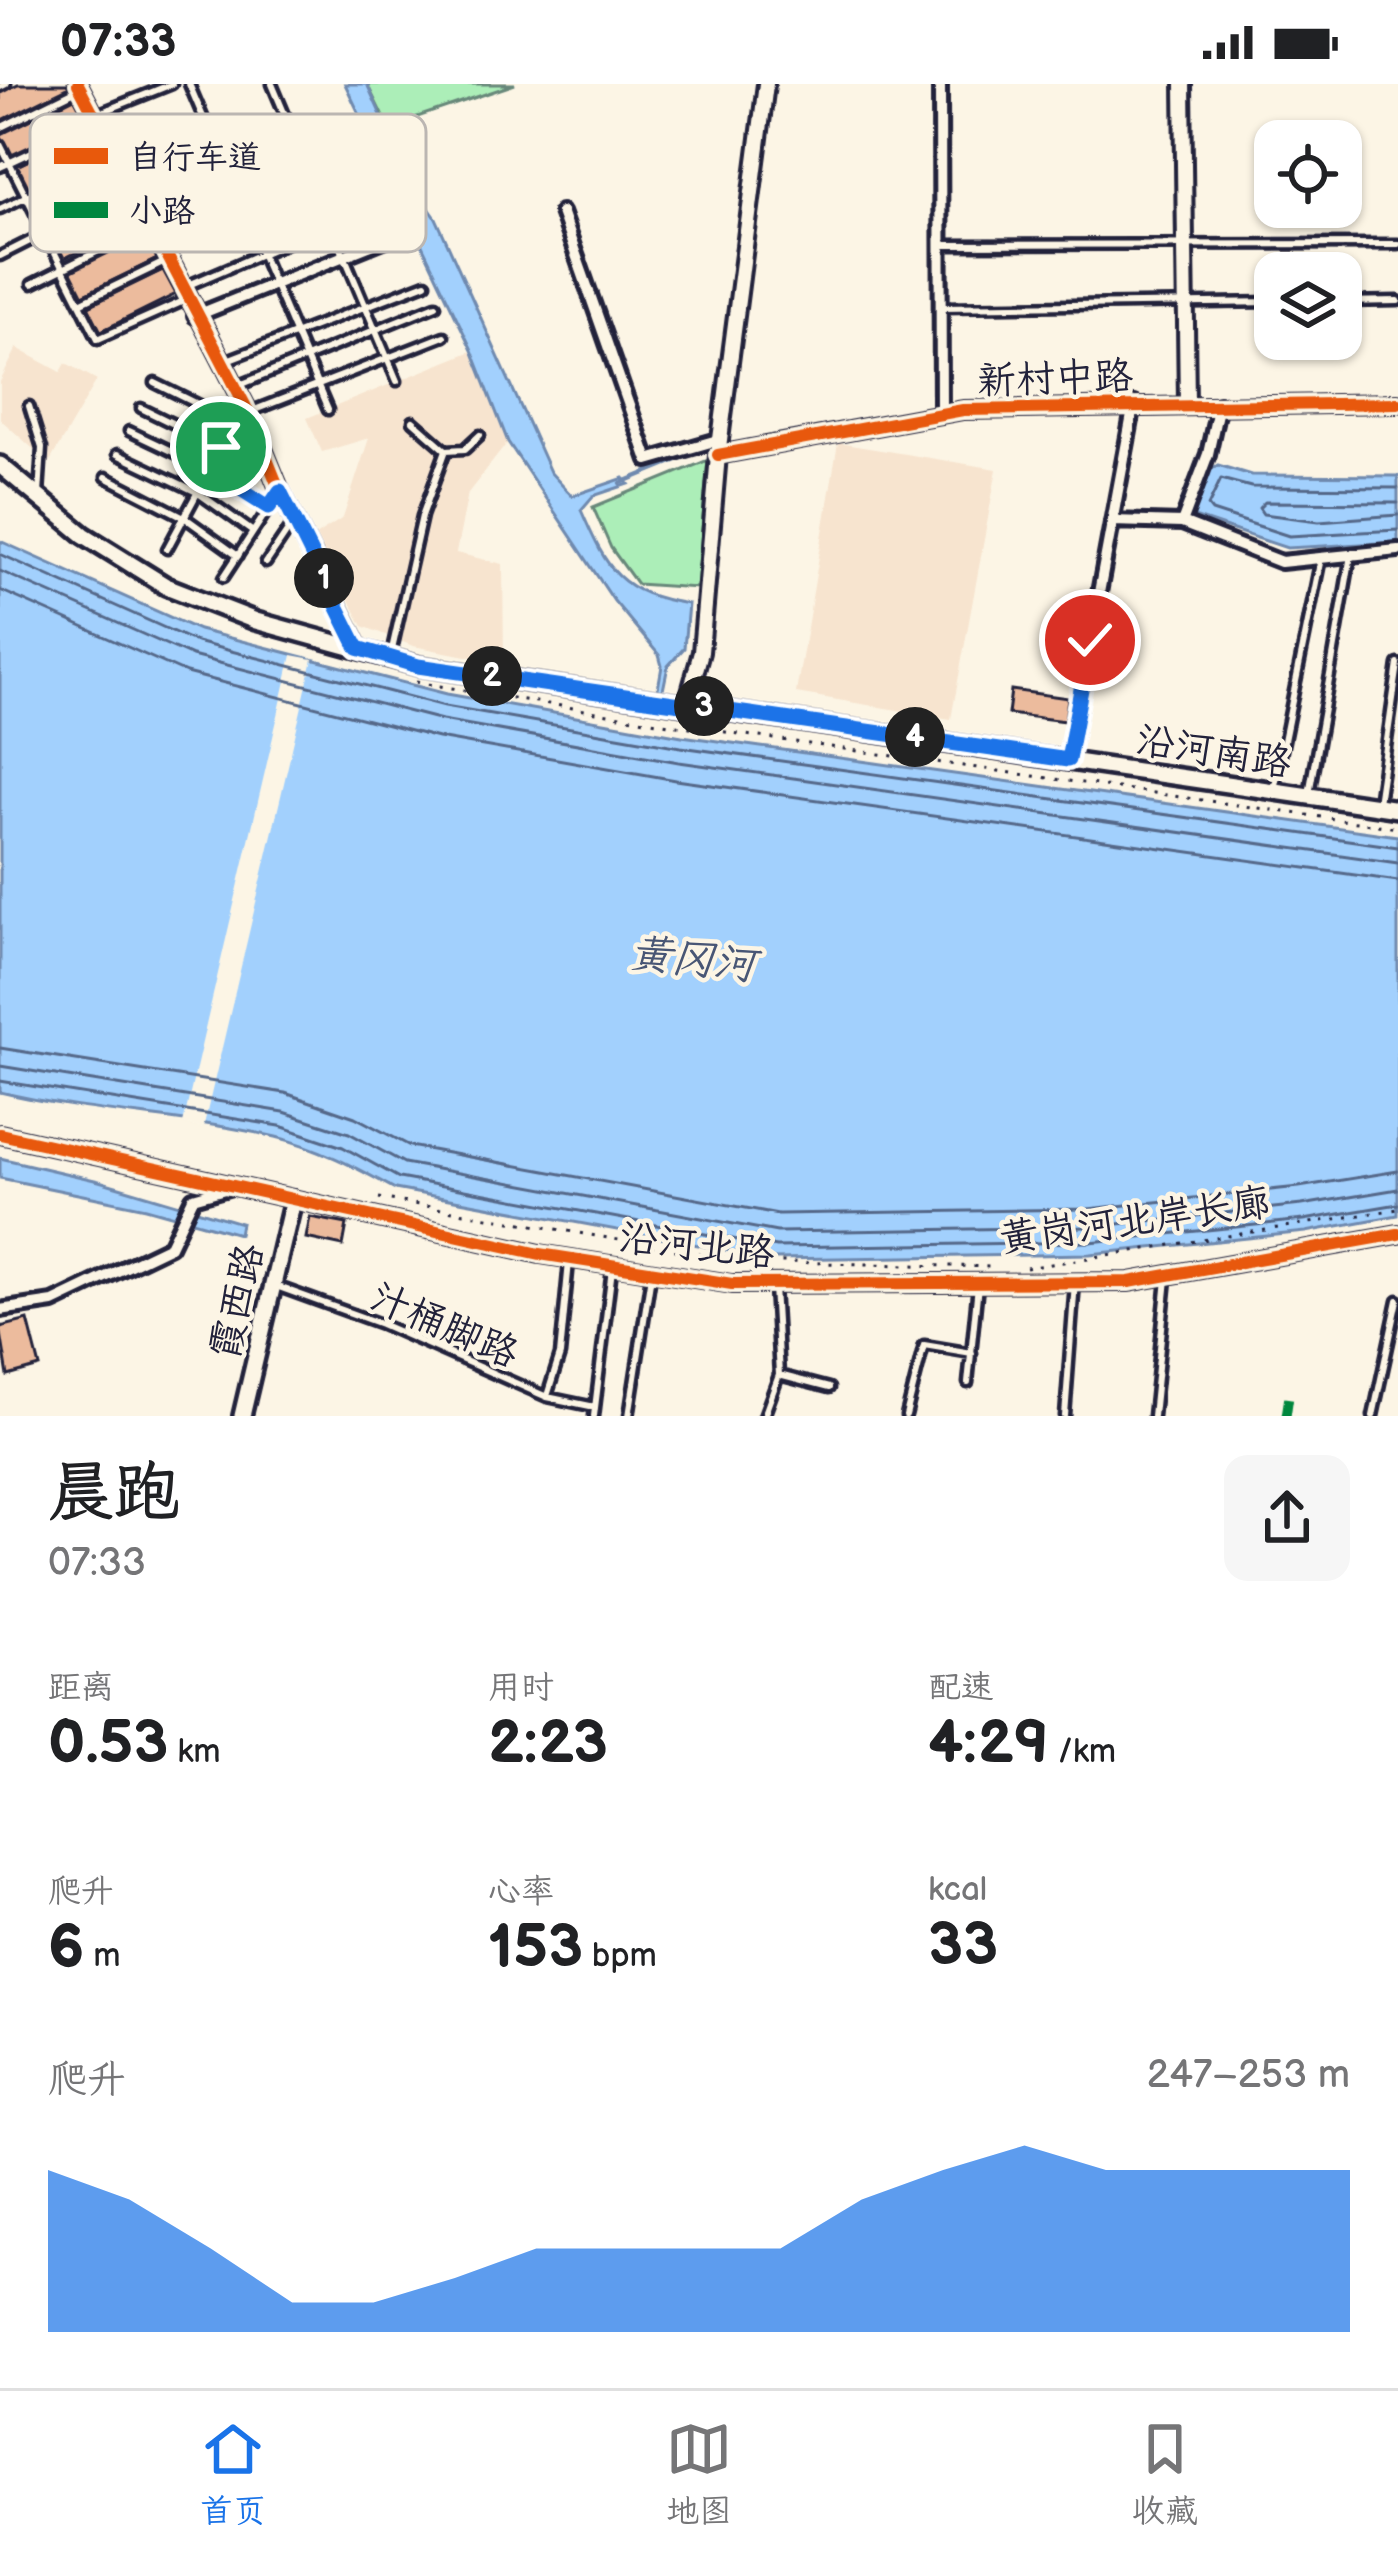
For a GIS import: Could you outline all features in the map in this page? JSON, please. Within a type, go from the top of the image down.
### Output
[{"type":"main road","name":"沿河南路","points":[[0,465],[84,535],[166,586],[256,621],[418,666],[1398,809]]},
{"type":"main road","name":"霞西路","points":[[242,1416],[293,1200]]},
{"type":"street","points":[[687,704],[701,652],[720,447],[766,84]]},
{"type":"street","points":[[940,84],[941,414]]},
{"type":"street","points":[[1183,84],[1186,404]]},
{"type":"street","points":[[79,86],[92,114]]},
{"type":"street","points":[[561,212],[648,460],[720,447]]},
{"type":"street","points":[[162,252],[246,409],[280,491],[358,648]]},
{"type":"street","points":[[195,316],[354,252]]},
{"type":"street","name":"新村中路","points":[[720,447],[941,414],[1134,404],[1398,403]]},
{"type":"street","points":[[1068,760],[1134,404]]},
{"type":"street","points":[[1182,523],[1208,454],[1219,404]]},
{"type":"street","points":[[1112,521],[1182,523],[1281,562],[1398,550]]},
{"type":"street","name":"沿河北路","points":[[0,1135],[569,1258],[732,1284],[1130,1282],[1398,1234]]},
{"type":"street","points":[[0,1310],[53,1302],[170,1246],[193,1198],[232,1187]]},
{"type":"lane","points":[[105,114],[172,84]]},
{"type":"lane","points":[[189,84],[202,114]]},
{"type":"lane","points":[[272,84],[285,114]]},
{"type":"lane","points":[[0,128],[79,86]]},
{"type":"lane","points":[[0,144],[4,165],[30,205]]},
{"type":"lane","points":[[0,209],[30,195]]},
{"type":"lane","points":[[0,256],[30,241]]},
{"type":"lane","points":[[942,245],[1398,244]]},
{"type":"lane","points":[[54,252],[98,339],[266,252]]},
{"type":"lane","points":[[32,284],[95,252]]},
{"type":"lane","points":[[342,252],[398,381]]},
{"type":"lane","points":[[261,254],[328,410]]},
{"type":"lane","points":[[80,303],[167,261]]},
{"type":"lane","points":[[221,363],[426,283]]},
{"type":"lane","points":[[1362,302],[1398,301]]},
{"type":"lane","points":[[941,307],[1254,302]]},
{"type":"lane","points":[[235,387],[436,305]]},
{"type":"lane","points":[[167,549],[234,422],[246,409],[444,336]]},
{"type":"lane","points":[[155,382],[234,422]]},
{"type":"lane","points":[[29,406],[42,448],[38,497]]},
{"type":"lane","points":[[140,408],[221,447]]},
{"type":"lane","points":[[413,421],[446,450],[465,449],[481,435]]},
{"type":"lane","points":[[129,431],[209,469],[269,507]]},
{"type":"lane","points":[[390,657],[422,516],[446,450]]},
{"type":"lane","points":[[117,454],[197,492],[254,532]]},
{"type":"lane","points":[[106,477],[184,517],[238,556]]},
{"type":"lane","points":[[224,577],[280,491]]},
{"type":"lane","points":[[266,563],[295,520]]},
{"type":"lane","points":[[1309,799],[1351,555]]},
{"type":"lane","points":[[1273,793],[1321,558]]},
{"type":"lane","points":[[1377,807],[1398,664]]},
{"type":"lane","points":[[547,1397],[560,1355],[569,1258]]},
{"type":"lane","points":[[595,1411],[612,1266]]},
{"type":"lane","points":[[629,1416],[652,1272]]},
{"type":"lane","points":[[1153,1416],[1167,1275]]},
{"type":"lane","points":[[968,1383],[978,1282]]},
{"type":"lane","points":[[1065,1416],[1075,1282]]},
{"type":"lane","points":[[764,1416],[779,1375],[774,1284]]},
{"type":"lane","name":"汁桶脚路","points":[[276,1286],[381,1324],[547,1397],[595,1411]]},
{"type":"lane","points":[[1373,1416],[1398,1300]]},
{"type":"lane","points":[[906,1416],[924,1345],[972,1353]]},
{"type":"lane","points":[[779,1375],[829,1388]]},
{"type":"path","points":[[416,682],[669,724],[1398,828]]},
{"type":"shaded area","points":[[17,348],[61,372],[66,363],[97,380],[49,463],[0,419],[0,382]]},
{"type":"shaded area","points":[[472,351],[508,442],[468,493],[456,553],[503,564],[504,663],[413,646],[363,626],[315,536],[343,518],[369,438],[322,452],[307,418]]},
{"type":"shaded area","points":[[838,443],[997,469],[951,719],[796,693]]},
{"type":"green space","points":[[367,84],[515,84],[426,114],[382,114]]},
{"type":"green space","points":[[708,460],[697,588],[637,584],[611,548],[593,507]]},
{"type":"water","points":[[345,84],[367,84],[380,114],[359,114]]},
{"type":"water","points":[[426,204],[550,472],[572,496],[624,478],[629,484],[593,496],[581,510],[609,564],[631,586],[688,604],[684,648],[668,666],[662,695],[657,694],[659,655],[614,601],[508,442],[472,350],[425,252]]},
{"type":"water","points":[[1218,465],[1251,475],[1398,476],[1398,542],[1287,548],[1191,516],[1207,472]]},
{"type":"water","name":"黄冈河","points":[[0,541],[199,630],[447,694],[682,736],[1398,836],[1398,1215],[1306,1232],[1090,1254],[774,1259],[395,1189],[322,1152],[276,1137],[0,1092]]},
{"type":"water","points":[[0,1158],[241,1223],[239,1234],[146,1208],[0,1178]]},
{"type":"pier","points":[[292,655],[313,659],[203,1129],[183,1124]]},
{"type":"building","points":[[18,84],[67,84],[70,89],[0,123],[0,93]]},
{"type":"building","points":[[74,97],[83,114],[40,114]]},
{"type":"building","points":[[30,119],[30,150],[11,159],[0,134]]},
{"type":"building","points":[[30,160],[30,190],[27,192],[15,167]]},
{"type":"building","points":[[109,252],[154,252],[157,259],[81,296],[68,272]]},
{"type":"building","points":[[163,270],[176,294],[99,332],[87,307]]},
{"type":"building","points":[[1011,690],[1068,698],[1065,721],[1008,714]]},
{"type":"building","points":[[310,1217],[347,1224],[343,1246],[306,1238]]},
{"type":"building","points":[[28,1320],[40,1367],[8,1376],[0,1327]]},
{"type":"waterway","points":[[621,483],[699,451]]},
{"type":"marked path","points":[[1286,1416],[1289,1396]]},
{"type":"cycle path","points":[[78,84],[94,114]]},
{"type":"cycle path","points":[[165,252],[245,405],[280,491],[359,648]]},
{"type":"cycle path","points":[[718,455],[963,410],[1398,403]]},
{"type":"cycle path","name":"黄岗河北岸长廊","points":[[0,1134],[540,1254],[732,1284],[1129,1282],[1398,1234]]},
{"type":"route","points":[[221,447],[209,469],[269,507],[280,491],[358,648],[418,666],[1068,760],[1090,640]]}]
